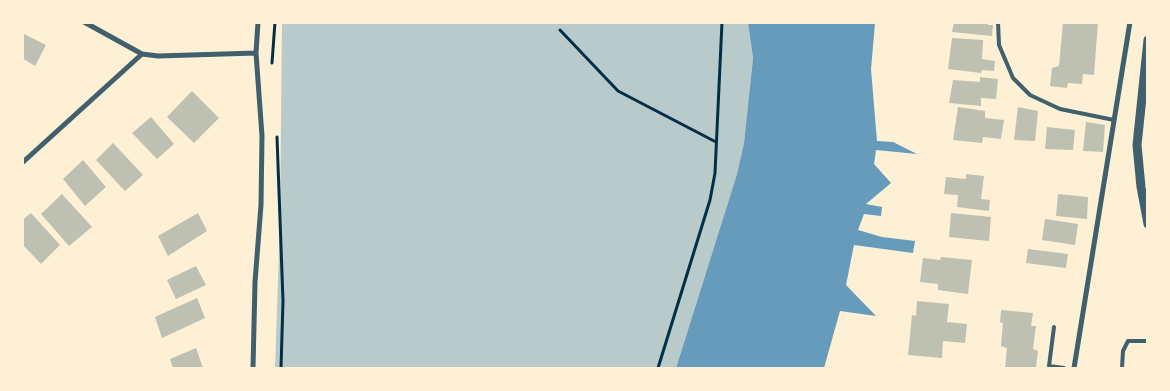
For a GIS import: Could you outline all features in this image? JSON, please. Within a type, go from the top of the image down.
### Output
[{"type":"street","points":[[84,22],[142,54],[158,56],[256,53]]},
{"type":"street","points":[[253,368],[255,282],[261,205],[262,136],[256,53],[258,22]]},
{"type":"street","points":[[1074,368],[1130,22]]},
{"type":"street","points":[[1148,40],[1137,145],[1141,187],[1148,224]]},
{"type":"street","points":[[22,163],[142,54]]},
{"type":"lane","points":[[998,22],[999,46],[1013,78],[1030,95],[1060,109],[1114,120]]},
{"type":"lane","points":[[1054,328],[1049,366],[1064,368]]},
{"type":"lane","points":[[1122,368],[1123,351],[1128,341],[1148,342]]},
{"type":"path","points":[[272,68],[275,22]]},
{"type":"path","points":[[658,368],[710,200],[716,142],[722,22]]},
{"type":"path","points":[[560,30],[618,91],[716,142]]},
{"type":"path","points":[[276,133],[283,301],[281,368]]},
{"type":"shaded area","points":[[282,23],[748,23],[753,58],[744,143],[737,174],[676,368],[275,368],[280,219]]},
{"type":"water","points":[[748,23],[875,23],[871,69],[877,141],[893,142],[917,154],[876,150],[874,164],[891,183],[866,204],[882,207],[881,216],[864,214],[858,230],[882,237],[915,241],[913,253],[854,245],[846,285],[876,316],[840,311],[824,368],[676,368],[737,174],[744,143],[753,58]]},
{"type":"building","points":[[954,22],[988,22],[988,25],[993,25],[992,36],[952,32]]},
{"type":"building","points":[[1063,22],[1098,22],[1094,75],[1083,74],[1082,84],[1068,83],[1067,88],[1050,86],[1052,68],[1059,66]]},
{"type":"building","points":[[22,33],[46,45],[35,66],[22,58]]},
{"type":"building","points":[[952,38],[983,40],[982,59],[995,61],[994,71],[982,70],[981,73],[948,69]]},
{"type":"building","points":[[980,77],[998,79],[996,99],[981,98],[981,106],[949,103],[953,80],[980,82]]},
{"type":"building","points":[[192,91],[219,118],[194,143],[167,117]]},
{"type":"building","points":[[958,107],[985,111],[985,118],[1004,120],[1001,139],[983,137],[982,143],[953,140]]},
{"type":"building","points":[[1018,107],[1038,111],[1035,141],[1014,140]]},
{"type":"building","points":[[151,117],[174,144],[157,159],[132,133]]},
{"type":"building","points":[[1086,122],[1105,125],[1103,152],[1083,151]]},
{"type":"building","points":[[1047,127],[1075,130],[1073,150],[1045,149]]},
{"type":"building","points":[[113,143],[143,175],[125,191],[96,160]]},
{"type":"building","points":[[83,160],[106,187],[85,206],[63,179]]},
{"type":"building","points":[[966,174],[984,176],[981,199],[990,200],[989,211],[957,207],[958,195],[944,194],[946,177],[966,179]]},
{"type":"building","points":[[62,194],[92,227],[69,246],[41,214]]},
{"type":"building","points":[[1058,194],[1088,197],[1087,219],[1056,216]]},
{"type":"building","points":[[31,213],[60,245],[41,264],[22,244],[22,220]]},
{"type":"building","points":[[198,213],[207,231],[168,256],[158,236]]},
{"type":"building","points":[[951,213],[991,217],[989,241],[949,237]]},
{"type":"building","points":[[1045,219],[1078,224],[1075,245],[1042,240]]},
{"type":"building","points":[[1028,249],[1068,254],[1066,268],[1026,263]]},
{"type":"building","points":[[941,257],[972,260],[968,294],[938,290],[938,284],[920,282],[923,258],[940,260]]},
{"type":"building","points":[[196,266],[206,285],[176,299],[167,280]]},
{"type":"building","points":[[197,298],[205,318],[162,338],[155,317]]},
{"type":"building","points":[[917,301],[949,304],[947,322],[967,324],[965,343],[943,341],[942,358],[908,355],[912,315],[916,316]]},
{"type":"building","points":[[1001,310],[1033,313],[1031,326],[1036,326],[1033,349],[1038,351],[1036,368],[1005,368],[1007,348],[1001,346],[1003,323],[1000,322]]},
{"type":"building","points":[[196,348],[203,368],[173,368],[170,359]]}]
